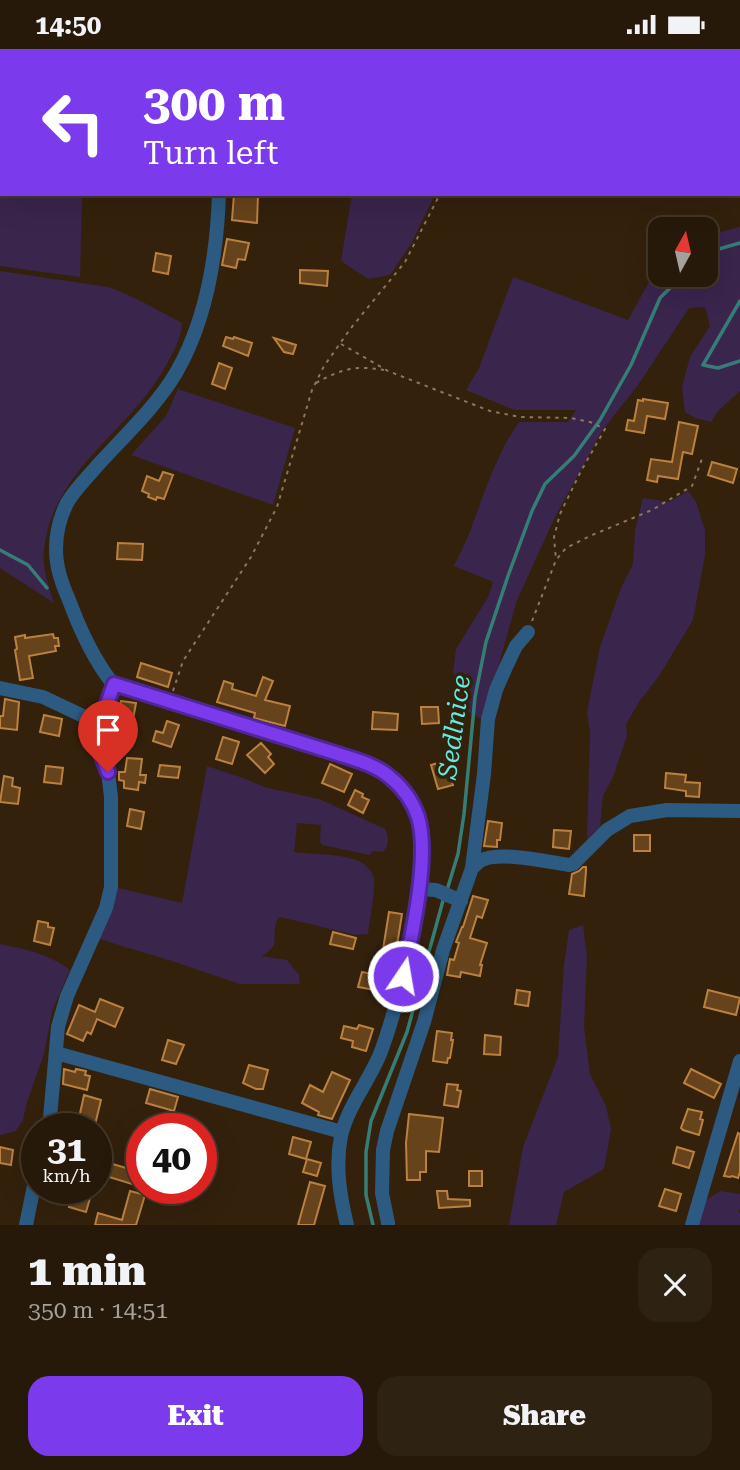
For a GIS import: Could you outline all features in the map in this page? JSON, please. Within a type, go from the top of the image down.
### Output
[{"type":"street","points":[[219,196],[218,233],[213,261],[188,350],[161,397],[74,492],[64,510],[56,550],[60,577],[75,617],[101,669],[114,684],[367,764],[392,778],[408,797],[418,818],[422,841],[419,889],[407,957],[388,1030],[376,1063],[342,1132],[338,1171],[347,1225]]},
{"type":"street","points":[[388,1223],[382,1193],[383,1150],[387,1131],[424,1022],[458,899],[472,868],[488,719],[496,690],[516,646],[528,632]]},
{"type":"street","points":[[50,1113],[58,1027],[67,996],[106,908],[111,887],[111,797],[108,772],[101,754],[100,724],[114,684]]},
{"type":"street","points":[[0,688],[43,697],[100,724]]},
{"type":"street","points":[[472,868],[480,860],[500,857],[573,864],[607,830],[622,819],[639,813],[667,810],[740,811]]},
{"type":"street","points":[[419,889],[436,890],[458,899]]},
{"type":"street","points":[[56,1053],[342,1132]]},
{"type":"street","points":[[692,1225],[740,1061]]},
{"type":"street","points":[[26,1225],[30,1204]]},
{"type":"path","points":[[170,702],[183,661],[251,557],[277,507],[315,384],[324,366],[405,262],[439,196]]},
{"type":"path","points":[[340,343],[388,370],[490,411],[520,417],[571,418],[605,429],[560,515],[554,537],[556,560]]},
{"type":"path","points":[[315,384],[332,374],[349,369],[366,367],[388,370]]},
{"type":"path","points":[[528,632],[556,560],[566,548],[652,510],[692,486],[703,456]]},
{"type":"shaded area","points":[[0,196],[82,196],[80,277],[0,266]]},
{"type":"shaded area","points":[[352,196],[434,196],[411,244],[390,275],[368,279],[341,261]]},
{"type":"shaded area","points":[[740,227],[740,391],[717,412],[711,422],[685,412],[682,387],[690,357],[710,326],[705,307],[689,308],[638,385],[602,431],[555,517],[517,600],[483,720],[460,708],[453,672],[456,649],[488,597],[493,582],[454,566],[498,459],[519,422],[568,422],[576,410],[514,410],[466,390],[479,368],[513,277],[628,320],[648,284],[648,287],[718,287],[718,233]]},
{"type":"shaded area","points":[[0,271],[108,287],[182,323],[174,351],[150,390],[76,474],[61,497],[50,522],[44,551],[45,570],[54,603],[0,568]]},
{"type":"shaded area","points":[[178,389],[295,428],[273,505],[131,455],[166,416]]},
{"type":"shaded area","points":[[688,491],[696,502],[705,530],[705,555],[693,620],[626,724],[627,736],[613,777],[603,796],[600,827],[587,839],[590,733],[587,712],[600,647],[621,588],[633,564],[635,530],[643,498],[669,502]]},
{"type":"shaded area","points":[[207,766],[264,787],[319,799],[385,829],[388,841],[385,850],[373,851],[370,855],[322,845],[321,825],[297,823],[294,852],[351,859],[362,863],[374,878],[368,934],[356,935],[280,917],[275,926],[274,945],[261,956],[287,960],[299,975],[300,984],[240,984],[99,939],[114,887],[182,903]]},
{"type":"shaded area","points":[[583,925],[587,958],[584,1027],[590,1074],[606,1106],[611,1129],[604,1169],[564,1192],[556,1225],[509,1225],[523,1147],[558,1057],[569,930]]},
{"type":"shaded area","points":[[0,944],[45,956],[70,970],[52,1011],[44,1054],[25,1113],[21,1113],[21,1123],[16,1131],[0,1135]]},
{"type":"shaded area","points":[[720,1191],[740,1194],[740,1225],[694,1225],[701,1203]]},
{"type":"building","points":[[234,196],[258,196],[257,223],[232,220]]},
{"type":"building","points":[[227,239],[249,243],[245,260],[238,259],[236,268],[222,265]]},
{"type":"building","points":[[156,253],[171,256],[168,274],[153,271]]},
{"type":"building","points":[[300,270],[328,271],[327,286],[300,283]]},
{"type":"building","points":[[226,337],[252,343],[248,356],[223,346]]},
{"type":"building","points":[[274,338],[296,345],[293,354],[284,352]]},
{"type":"building","points":[[219,363],[232,368],[225,389],[212,384]]},
{"type":"building","points":[[638,400],[668,403],[665,419],[647,416],[644,433],[626,430],[628,420],[634,421]]},
{"type":"building","points":[[679,422],[698,426],[692,454],[683,452],[678,479],[658,476],[657,482],[647,480],[651,459],[672,462]]},
{"type":"building","points":[[712,462],[737,469],[733,483],[708,475]]},
{"type":"building","points":[[163,472],[173,475],[164,499],[148,497],[149,494],[142,491],[147,476],[159,481]]},
{"type":"building","points":[[118,543],[143,544],[142,560],[117,559]]},
{"type":"building","points":[[53,634],[54,638],[58,638],[59,646],[55,646],[56,651],[29,656],[33,678],[20,680],[15,637]]},
{"type":"building","points":[[141,663],[172,673],[168,687],[137,677]]},
{"type":"building","points":[[263,677],[273,681],[265,700],[290,706],[285,726],[254,718],[255,713],[217,702],[224,681],[233,684],[232,689],[256,696]]},
{"type":"building","points":[[5,699],[19,702],[17,730],[0,728]]},
{"type":"building","points":[[121,701],[136,703],[130,736],[116,734]]},
{"type":"building","points":[[421,707],[438,707],[439,723],[422,724]]},
{"type":"building","points":[[373,712],[398,714],[397,730],[372,729]]},
{"type":"building","points":[[44,715],[62,719],[59,736],[40,732]]},
{"type":"building","points":[[167,721],[179,725],[171,747],[153,741],[156,731],[163,733]]},
{"type":"building","points":[[223,737],[239,742],[232,764],[216,759]]},
{"type":"building","points":[[261,743],[271,754],[268,757],[274,764],[265,773],[247,755]]},
{"type":"building","points":[[127,758],[142,759],[140,775],[146,775],[145,783],[139,782],[138,790],[124,788],[124,781],[119,780],[119,772],[125,772]]},
{"type":"building","points":[[445,761],[453,785],[438,789],[431,765]]},
{"type":"building","points":[[330,764],[352,774],[344,792],[322,783]]},
{"type":"building","points":[[160,765],[180,767],[178,778],[158,776]]},
{"type":"building","points":[[46,766],[63,768],[61,784],[44,782]]},
{"type":"building","points":[[666,773],[686,775],[685,782],[700,783],[699,797],[686,796],[686,791],[665,788]]},
{"type":"building","points":[[4,776],[13,778],[12,786],[20,788],[18,804],[0,802]]},
{"type":"building","points":[[355,790],[369,800],[363,813],[348,805]]},
{"type":"building","points":[[130,809],[144,812],[141,829],[127,826]]},
{"type":"building","points":[[488,821],[502,823],[497,847],[484,846]]},
{"type":"building","points":[[554,830],[571,831],[569,849],[553,847]]},
{"type":"building","points":[[634,835],[650,835],[650,851],[634,851]]},
{"type":"building","points":[[586,867],[584,896],[569,894],[572,874]]},
{"type":"building","points":[[473,896],[488,900],[482,918],[477,916],[470,938],[487,943],[480,965],[480,976],[461,972],[460,977],[447,975],[450,959],[454,960],[459,943],[456,942]]},
{"type":"building","points":[[389,912],[402,914],[395,958],[382,956]]},
{"type":"building","points":[[38,921],[48,923],[48,927],[54,928],[50,945],[34,941]]},
{"type":"building","points":[[333,932],[356,938],[353,949],[330,944]]},
{"type":"building","points":[[362,972],[378,975],[375,990],[358,987]]},
{"type":"building","points":[[517,990],[530,992],[528,1006],[515,1004]]},
{"type":"building","points":[[708,990],[740,998],[736,1015],[704,1007]]},
{"type":"building","points":[[100,999],[123,1008],[115,1027],[97,1019],[91,1034],[87,1032],[83,1041],[67,1034],[79,1005],[95,1012]]},
{"type":"building","points":[[359,1025],[373,1029],[366,1051],[352,1047],[353,1041],[341,1038],[344,1026],[357,1029]]},
{"type":"building","points":[[437,1031],[452,1033],[450,1058],[447,1063],[433,1061]]},
{"type":"building","points":[[485,1035],[501,1037],[500,1055],[484,1054]]},
{"type":"building","points":[[168,1040],[184,1045],[176,1064],[162,1060]]},
{"type":"building","points":[[249,1065],[268,1070],[263,1089],[243,1083]]},
{"type":"building","points":[[64,1069],[86,1071],[85,1075],[90,1076],[87,1090],[63,1084]]},
{"type":"building","points":[[691,1069],[721,1084],[714,1098],[684,1083]]},
{"type":"building","points":[[332,1072],[350,1080],[332,1119],[318,1115],[319,1112],[302,1103],[310,1085],[323,1092]]},
{"type":"building","points":[[447,1084],[458,1085],[457,1090],[461,1091],[458,1107],[444,1105]]},
{"type":"building","points":[[150,1089],[178,1097],[174,1111],[146,1103]]},
{"type":"building","points":[[84,1095],[101,1100],[98,1113],[80,1113]]},
{"type":"building","points":[[688,1109],[702,1112],[699,1135],[681,1128]]},
{"type":"building","points":[[409,1114],[443,1118],[439,1152],[426,1151],[426,1172],[420,1172],[420,1180],[407,1180],[406,1143]]},
{"type":"building","points":[[738,1133],[740,1172],[738,1178],[724,1176]]},
{"type":"building","points":[[293,1137],[311,1142],[306,1159],[289,1154]]},
{"type":"building","points":[[0,1147],[13,1150],[11,1165],[0,1163]]},
{"type":"building","points":[[677,1147],[694,1152],[689,1168],[673,1163]]},
{"type":"building","points":[[307,1159],[321,1163],[317,1176],[303,1172]]},
{"type":"building","points":[[112,1164],[126,1168],[126,1182],[112,1178]]},
{"type":"building","points":[[469,1171],[482,1171],[482,1186],[469,1186]]},
{"type":"building","points":[[310,1182],[325,1186],[314,1225],[298,1225]]},
{"type":"building","points":[[665,1189],[681,1194],[676,1211],[659,1206]]},
{"type":"building","points":[[437,1191],[447,1191],[448,1199],[470,1200],[470,1206],[439,1208]]},
{"type":"building","points":[[70,1204],[88,1204],[86,1212],[69,1207]]},
{"type":"building","points":[[126,1204],[142,1204],[136,1225],[95,1225],[98,1213],[122,1220]]},
{"type":"waterway","name":"Sedlnice","points":[[718,249],[740,243]]},
{"type":"waterway","name":"Sedlnice","points":[[447,890],[458,854],[475,697],[486,642],[532,511],[545,484],[574,456],[600,420],[631,365],[660,298],[671,287]]},
{"type":"waterway","points":[[740,301],[703,365],[718,368],[740,361]]},
{"type":"waterway","points":[[0,550],[28,565],[47,588]]},
{"type":"waterway","name":"Sedlnice","points":[[373,1225],[366,1195],[366,1152],[371,1121],[407,1032],[444,897]]},
{"type":"route","points":[[108,772],[101,754],[100,724],[114,684],[338,754],[384,772],[414,806],[421,829],[419,889],[403,976]]}]
